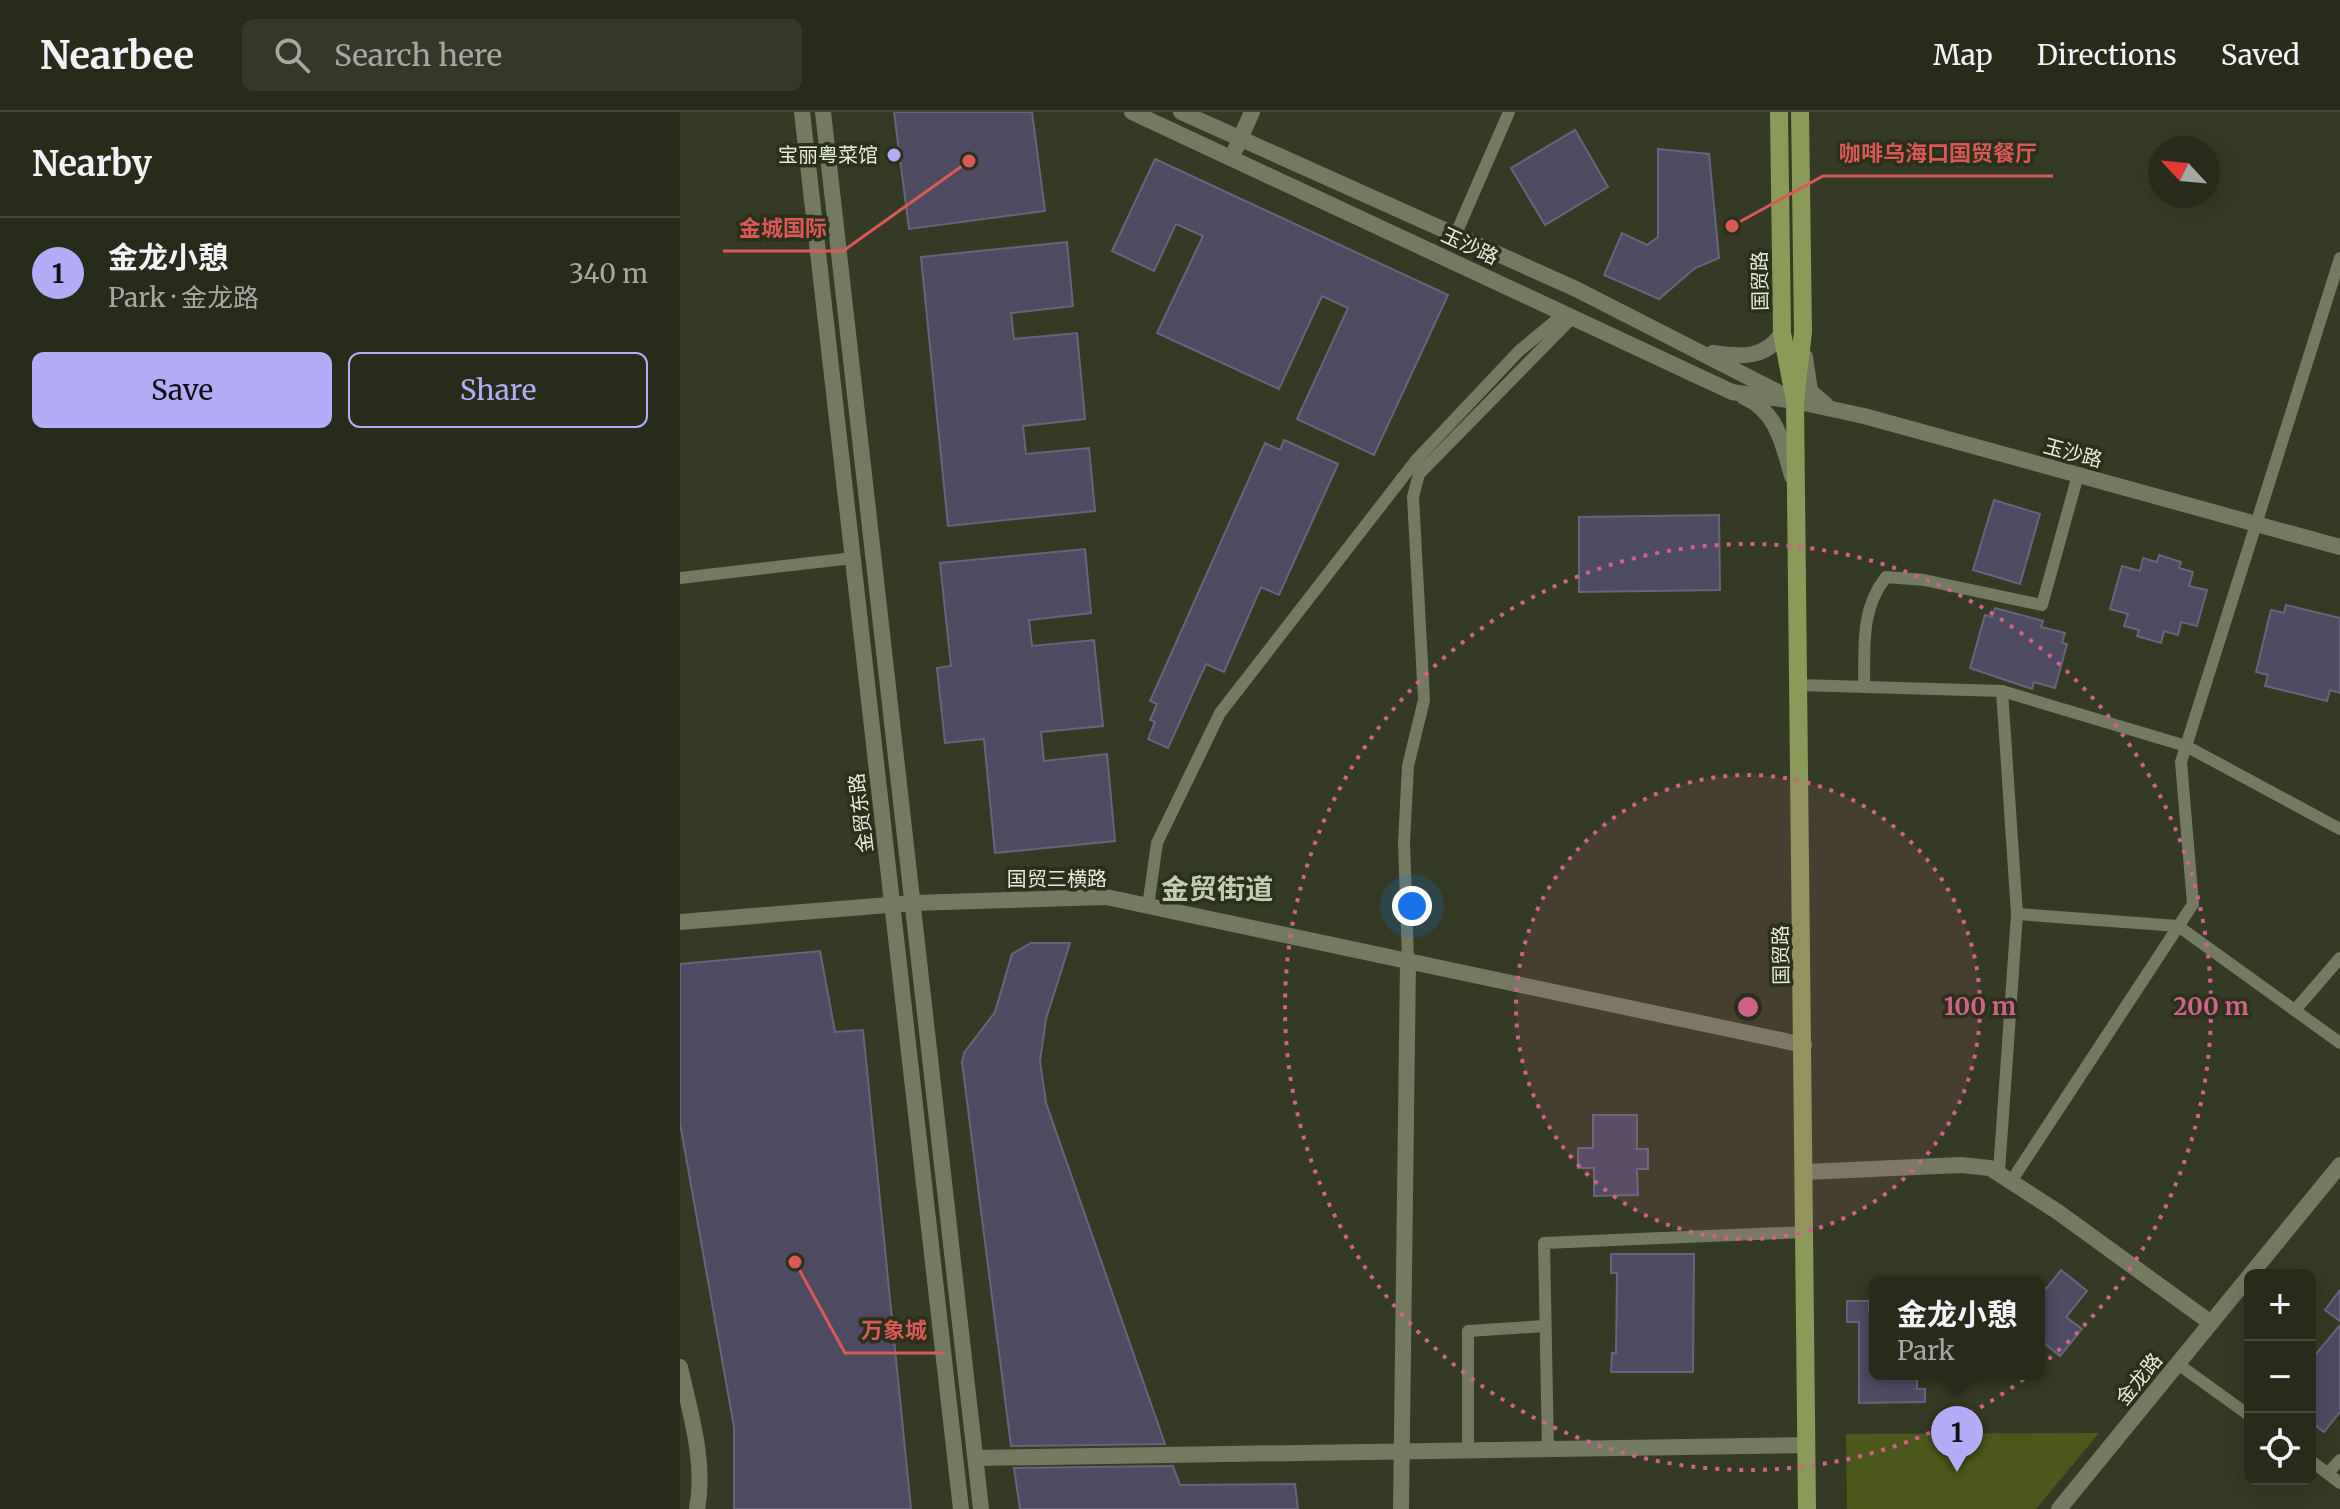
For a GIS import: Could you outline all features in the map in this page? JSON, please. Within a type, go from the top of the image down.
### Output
[{"type":"main road","name":"金贸东路","points":[[802,112],[961,1509]]},
{"type":"main road","name":"金贸东路","points":[[823,112],[981,1509]]},
{"type":"main road","name":"玉沙路","points":[[1132,112],[1732,392],[1839,411],[2340,547]]},
{"type":"main road","name":"玉沙路","points":[[1181,112],[1576,289],[1795,401]]},
{"type":"main road","points":[[1233,157],[1252,112]]},
{"type":"main road","name":"国贸路","points":[[1779,112],[1782,333],[1795,401]]},
{"type":"main road","name":"国贸路","points":[[1800,112],[1803,332],[1795,401],[1807,1509]]},
{"type":"main road","points":[[1803,332],[1810,391],[1819,402],[1839,411]]},
{"type":"main road","points":[[1700,351],[1751,355],[1770,348],[1782,333]]},
{"type":"main road","points":[[1732,392],[1757,402],[1768,413],[1780,438],[1797,495]]},
{"type":"main road","name":"国贸三横路","points":[[680,922],[913,903],[1106,897],[1804,1045]]},
{"type":"main road","points":[[1401,1509],[1408,961]]},
{"type":"main road","points":[[1805,1172],[1961,1165],[2006,1176],[2211,1323]]},
{"type":"main road","name":"金龙路","points":[[2059,1509],[2340,1165]]},
{"type":"main road","points":[[680,1367],[699,1477],[697,1509]]},
{"type":"main road","points":[[976,1458],[1807,1445]]},
{"type":"street","points":[[1458,229],[1509,112]]},
{"type":"street","points":[[2006,1176],[2193,904],[2181,762],[2340,258]]},
{"type":"street","points":[[1148,906],[1157,843],[1220,713],[1417,459],[1519,351],[1569,315]]},
{"type":"street","points":[[1408,961],[1404,842],[1408,766],[1424,700],[1413,497],[1419,474],[1569,315]]},
{"type":"street","points":[[1864,687],[1865,616],[1873,594],[1886,577],[1924,580],[2042,605],[2078,475]]},
{"type":"street","points":[[680,578],[853,558]]},
{"type":"street","points":[[1799,685],[2002,691],[2186,746],[2340,829]]},
{"type":"street","points":[[2002,691],[2017,914],[2006,1176]]},
{"type":"street","points":[[2017,914],[2178,926],[2340,1043]]},
{"type":"street","points":[[2295,1010],[2340,958]]},
{"type":"street","points":[[1548,1449],[1544,1243],[1805,1232]]},
{"type":"street","points":[[1468,1450],[1468,1331],[1545,1326]]},
{"type":"street","points":[[2178,1364],[2246,1413]]},
{"type":"street","points":[[2328,1473],[2340,1460]]},
{"type":"street","points":[[2316,1464],[2340,1483]]},
{"type":"green space","points":[[2099,1433],[2036,1509],[1847,1509],[1846,1434]]},
{"type":"building","points":[[894,112],[1032,112],[1045,211],[909,229]]},
{"type":"building","points":[[1575,130],[1608,187],[1545,225],[1511,168]]},
{"type":"building","points":[[1658,149],[1709,154],[1719,258],[1695,268],[1659,299],[1604,275],[1622,233],[1647,245],[1658,237]]},
{"type":"building","points":[[1155,159],[1448,295],[1374,455],[1297,419],[1348,308],[1322,296],[1279,389],[1157,333],[1203,236],[1176,224],[1154,271],[1112,251]]},
{"type":"building","points":[[1067,242],[1073,306],[1011,313],[1014,339],[1077,333],[1085,419],[1023,426],[1026,454],[1089,448],[1095,511],[948,526],[921,257]]},
{"type":"building","points":[[1284,440],[1338,464],[1279,595],[1261,587],[1224,672],[1206,664],[1168,748],[1148,739],[1155,722],[1150,720],[1157,704],[1150,701],[1265,443],[1280,450]]},
{"type":"building","points":[[1994,500],[2040,514],[2020,584],[1973,570]]},
{"type":"building","points":[[1719,515],[1720,590],[1579,592],[1579,517]]},
{"type":"building","points":[[1085,549],[1091,613],[1029,620],[1032,646],[1094,640],[1103,726],[1041,732],[1044,761],[1107,754],[1115,841],[995,853],[984,739],[945,743],[937,668],[951,666],[940,563]]},
{"type":"building","points":[[2159,555],[2181,562],[2179,568],[2193,572],[2189,586],[2207,590],[2197,626],[2181,622],[2178,635],[2164,631],[2161,643],[2137,636],[2139,630],[2124,626],[2128,614],[2110,609],[2122,566],[2140,571],[2143,558],[2157,562]]},
{"type":"building","points":[[2286,605],[2340,618],[2340,693],[2330,690],[2327,701],[2265,686],[2268,675],[2256,672],[2271,610],[2284,613]]},
{"type":"building","points":[[1995,608],[2043,621],[2041,627],[2065,633],[2062,643],[2067,644],[2055,688],[2034,682],[2032,689],[1970,668],[1985,615],[1992,617]]},
{"type":"building","points":[[1031,943],[1070,943],[1046,1019],[1040,1061],[1046,1103],[1165,1444],[1011,1446],[962,1062],[964,1053],[995,1012],[1012,954]]},
{"type":"building","points":[[820,951],[835,1032],[863,1030],[911,1509],[734,1509],[734,1427],[680,1123],[680,964]]},
{"type":"building","points":[[1593,1115],[1637,1115],[1637,1149],[1648,1149],[1648,1169],[1637,1169],[1638,1195],[1594,1196],[1594,1168],[1578,1168],[1578,1148],[1593,1148]]},
{"type":"building","points":[[1611,1254],[1694,1254],[1693,1372],[1611,1372],[1612,1353],[1616,1353],[1617,1273],[1611,1273]]},
{"type":"building","points":[[2061,1270],[2087,1291],[2066,1317],[2082,1329],[2060,1356],[2045,1344],[2046,1289]]},
{"type":"building","points":[[2340,1290],[2340,1321],[2325,1310]]},
{"type":"building","points":[[1847,1301],[1869,1301],[1869,1380],[1917,1380],[1917,1389],[1925,1389],[1925,1402],[1859,1403],[1859,1322],[1847,1322]]},
{"type":"building","points":[[2340,1325],[2340,1412],[2324,1432],[2316,1426],[2316,1354]]},
{"type":"building","points":[[1173,1466],[1180,1485],[1295,1484],[1298,1509],[1020,1509],[1014,1468]]},
{"type":"place","name":"宝丽粤菜馆","points":[[894,155]]},
{"type":"place","name":"金城国际","points":[[969,161]]},
{"type":"place","name":"咖啡乌海口国贸餐厅","points":[[1732,226]]},
{"type":"place","name":"万象城","points":[[795,1262]]},
{"type":"place","name":"金龙小憩","points":[[1957,1472]]},
{"type":"district","name":"金贸街道","points":[[1217,889]]}]
